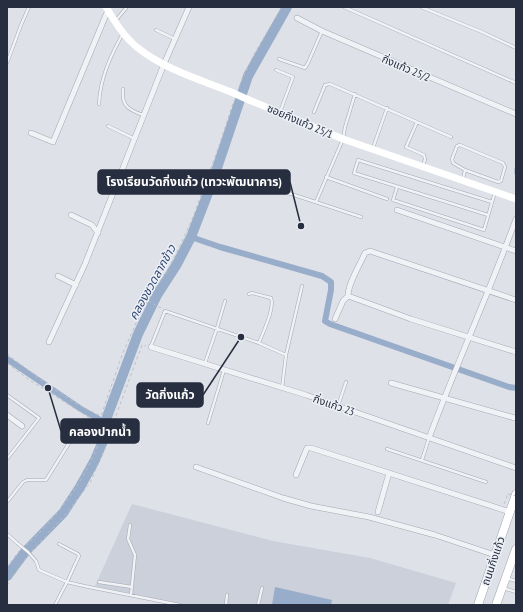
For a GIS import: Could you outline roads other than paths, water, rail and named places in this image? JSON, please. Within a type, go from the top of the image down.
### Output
[{"type":"main road","name":"ถนนกิ่งแก้ว","points":[[478,605],[510,512],[513,495]]},
{"type":"main road","name":"ถนนกิ่งแก้ว","points":[[496,605],[516,549]]},
{"type":"street","points":[[49,342],[76,285],[98,233],[164,64],[189,7]]},
{"type":"street","name":"ซอยกิ่งแก้ว 25/1","points":[[107,9],[114,21],[137,48],[164,64],[343,139],[516,199]]},
{"type":"street","points":[[31,133],[53,142],[107,9]]},
{"type":"street","name":"กิ่งแก้ว 25/2","points":[[297,18],[322,32],[516,114]]},
{"type":"street","points":[[397,210],[516,251]]},
{"type":"street","points":[[71,215],[92,225],[98,233]]},
{"type":"street","points":[[429,438],[516,219]]},
{"type":"street","points":[[335,319],[343,301],[348,296],[350,286],[365,253],[370,251],[516,300]]},
{"type":"street","points":[[58,276],[76,285]]},
{"type":"street","points":[[348,296],[411,319],[516,352]]},
{"type":"street","name":"กิ่งแก้ว 23","points":[[150,347],[337,406],[516,468]]},
{"type":"street","points":[[391,383],[515,418]]},
{"type":"street","points":[[7,415],[22,426]]},
{"type":"street","points":[[296,475],[305,453],[309,448],[510,512]]},
{"type":"street","points":[[196,467],[283,498],[311,506],[369,517],[435,535],[495,556]]},
{"type":"street","points":[[378,512],[389,474]]},
{"type":"lane","points":[[7,63],[21,25],[30,7]]},
{"type":"lane","points":[[114,21],[127,7]]},
{"type":"lane","points":[[344,7],[516,83]]},
{"type":"lane","points":[[421,7],[482,32],[516,48]]},
{"type":"lane","points":[[156,30],[175,39]]},
{"type":"lane","points":[[279,59],[304,68],[307,66],[322,32]]},
{"type":"lane","points":[[99,104],[104,75],[113,53],[124,33]]},
{"type":"lane","points":[[276,70],[293,78],[280,112]]},
{"type":"lane","points":[[314,112],[325,85],[335,85],[451,137]]},
{"type":"lane","points":[[123,89],[122,97],[125,104],[129,109],[144,116]]},
{"type":"lane","points":[[316,202],[343,139],[355,94]]},
{"type":"lane","points":[[373,149],[387,108]]},
{"type":"lane","points":[[416,122],[406,147],[424,155],[425,159],[423,167]]},
{"type":"lane","points":[[108,126],[135,139]]},
{"type":"lane","points":[[460,145],[501,162],[505,167],[501,181],[498,182],[465,170],[452,162],[457,146],[460,145]]},
{"type":"lane","points":[[488,215],[354,173],[358,160],[492,202]]},
{"type":"lane","points":[[462,181],[465,170]]},
{"type":"lane","points":[[326,177],[388,199]]},
{"type":"lane","points":[[397,187],[393,200],[484,230],[495,192]]},
{"type":"lane","points":[[273,188],[361,216]]},
{"type":"lane","points":[[282,388],[286,354],[302,286]]},
{"type":"lane","points":[[249,294],[252,292],[272,300],[272,307],[259,343]]},
{"type":"lane","points":[[205,364],[225,301]]},
{"type":"lane","points":[[150,347],[165,312],[217,328],[286,354]]},
{"type":"lane","points":[[208,423],[224,370]]},
{"type":"lane","points":[[337,406],[346,382]]},
{"type":"lane","points":[[7,395],[39,418],[7,459]]},
{"type":"lane","points":[[7,502],[23,482],[27,480],[46,480],[71,440],[98,423]]},
{"type":"lane","points":[[422,460],[429,438]]},
{"type":"lane","points":[[388,449],[486,482]]},
{"type":"lane","points":[[130,525],[128,539],[135,555],[131,595]]},
{"type":"lane","points":[[7,534],[29,553],[36,561],[39,570],[67,582],[180,605]]},
{"type":"lane","points":[[55,605],[79,556],[78,554],[59,544]]},
{"type":"lane","points":[[506,578],[516,581]]},
{"type":"lane","points":[[98,582],[132,587]]},
{"type":"lane","points":[[502,587],[516,592]]},
{"type":"lane","points":[[258,605],[262,588]]},
{"type":"lane","points":[[226,605],[227,595]]},
{"type":"water","points":[[275,587],[332,600],[331,605],[272,605]]},
{"type":"waterway","name":"คลองชวดลากข้าว","points":[[7,576],[25,552],[63,513],[95,460],[103,441],[107,417],[138,334],[157,295],[177,264],[191,237],[213,180],[248,76],[287,7]]},
{"type":"waterway","points":[[191,237],[220,247],[322,276],[331,282],[331,290],[325,321],[330,324],[509,387],[516,388]]},
{"type":"waterway","points":[[7,359],[81,409],[106,423]]},
{"type":"place","name":"โรงเรียนวัดกิ่งแก้ว (เทวะพัฒนาคาร)","points":[[301,226]]},
{"type":"place","name":"วัดกิ่งแก้ว","points":[[241,337]]},
{"type":"place","name":"คลองปากน้ำ","points":[[48,388]]}]
